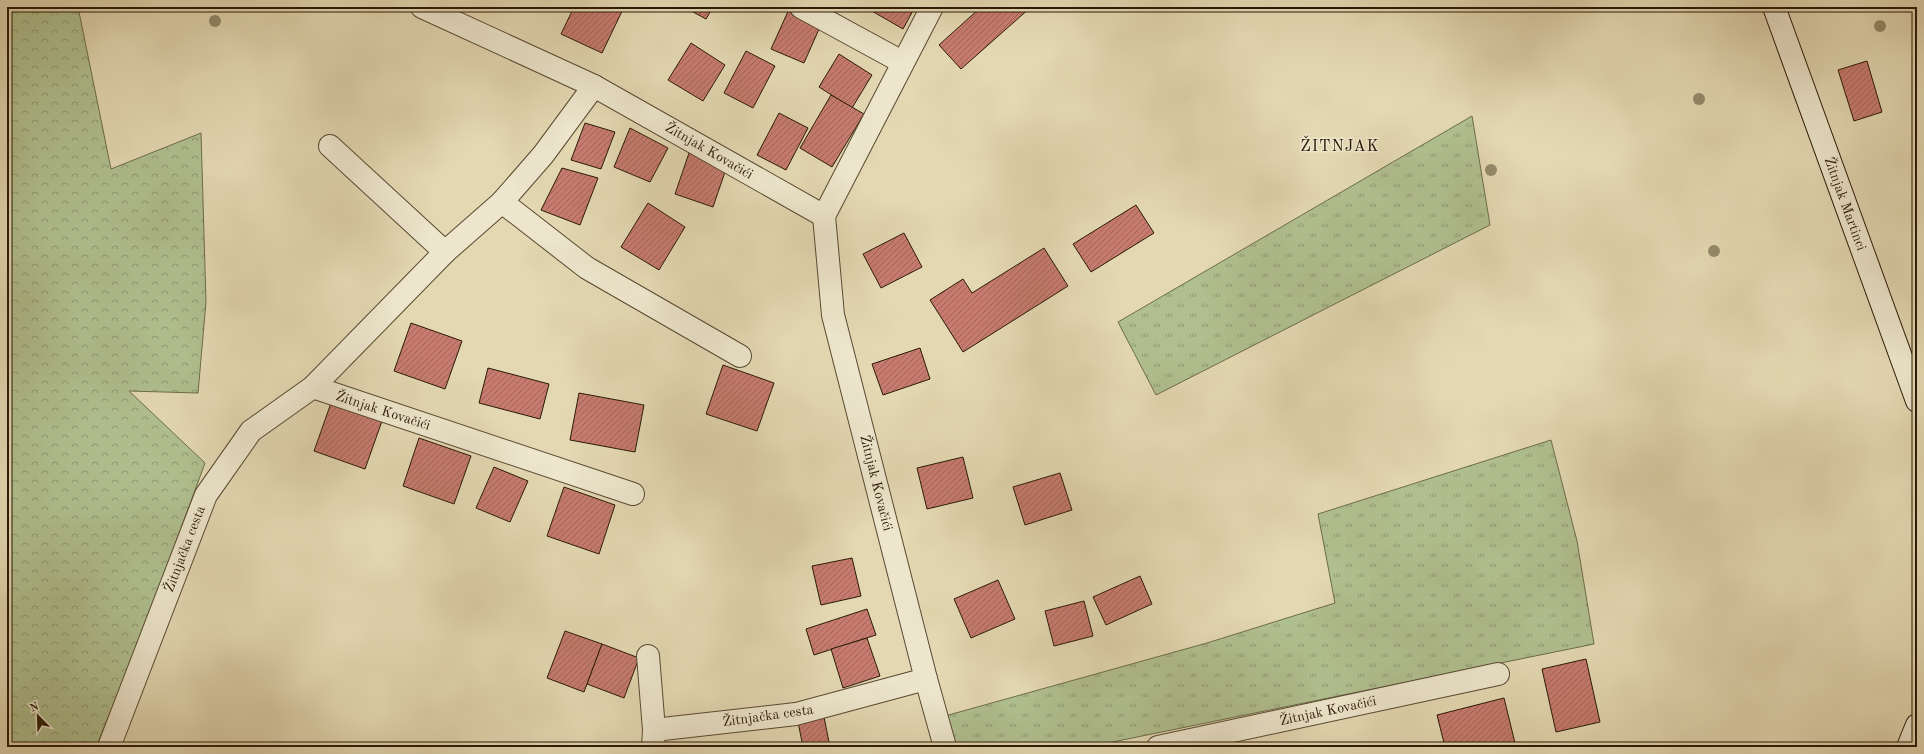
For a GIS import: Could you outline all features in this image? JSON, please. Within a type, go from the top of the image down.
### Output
[{"type":"street","name":"Žitnjak Kovačići","points":[[422,7],[594,86],[824,216],[834,315],[926,679],[945,747]]},
{"type":"street","points":[[801,7],[902,62]]},
{"type":"street","points":[[824,216],[902,62],[932,7]]},
{"type":"street","name":"Žitnjak Martinci","points":[[1774,7],[1917,401]]},
{"type":"street","name":"Žitnjak Kovačići","points":[[594,86],[543,155],[502,202],[445,252],[313,387],[633,494]]},
{"type":"street","points":[[330,146],[445,252]]},
{"type":"street","points":[[502,202],[587,268],[740,356]]},
{"type":"street","name":"Žitnjačka cesta","points":[[109,747],[206,495],[250,431],[313,387]]},
{"type":"street","name":"Žitnjačka cesta","points":[[648,656],[654,738],[796,714],[926,679]]},
{"type":"street","name":"Žitnjak Kovačići","points":[[1158,747],[1498,674]]},
{"type":"street","points":[[1908,747],[1917,725]]},
{"type":"green space","points":[[7,7],[78,7],[111,169],[201,133],[206,302],[198,393],[129,391],[205,463],[142,634],[96,747],[7,747]]},
{"type":"green space","points":[[1472,116],[1490,225],[1156,395],[1118,322]]},
{"type":"green space","points":[[1551,440],[1577,541],[1594,644],[1088,747],[954,747],[945,716],[1207,643],[1335,603],[1318,514]]},
{"type":"building","points":[[574,7],[624,7],[602,53],[561,34]]},
{"type":"building","points":[[684,7],[713,7],[706,19]]},
{"type":"building","points":[[790,7],[823,20],[804,63],[771,49]]},
{"type":"building","points":[[865,7],[915,7],[903,29]]},
{"type":"building","points":[[981,7],[1031,7],[961,69],[939,45]]},
{"type":"building","points":[[691,43],[725,65],[703,101],[668,80]]},
{"type":"building","points":[[746,51],[775,66],[753,108],[724,93]]},
{"type":"building","points":[[839,54],[872,75],[852,108],[819,87]]},
{"type":"building","points":[[1867,61],[1882,112],[1854,121],[1838,70]]},
{"type":"building","points":[[831,95],[864,114],[832,167],[800,148]]},
{"type":"building","points":[[779,113],[808,128],[786,170],[757,155]]},
{"type":"building","points":[[585,123],[615,132],[601,169],[571,160]]},
{"type":"building","points":[[630,128],[668,148],[650,182],[614,167]]},
{"type":"building","points":[[689,153],[727,166],[713,207],[675,194]]},
{"type":"building","points":[[562,168],[598,178],[580,225],[541,210]]},
{"type":"building","points":[[648,203],[685,227],[659,270],[621,247]]},
{"type":"building","points":[[1136,205],[1154,233],[1091,272],[1073,244]]},
{"type":"building","points":[[904,233],[922,267],[881,288],[863,254]]},
{"type":"building","points":[[1044,248],[1068,286],[963,352],[930,300],[963,279],[972,293]]},
{"type":"building","points":[[411,323],[462,341],[445,389],[394,371]]},
{"type":"building","points":[[920,348],[930,379],[883,395],[872,364]]},
{"type":"building","points":[[723,365],[774,383],[757,431],[706,414]]},
{"type":"building","points":[[488,368],[549,384],[540,419],[479,403]]},
{"type":"building","points":[[579,393],[644,405],[635,452],[570,440]]},
{"type":"building","points":[[331,403],[382,421],[365,469],[314,451]]},
{"type":"building","points":[[419,438],[471,456],[454,504],[403,486]]},
{"type":"building","points":[[963,457],[973,498],[927,509],[917,468]]},
{"type":"building","points":[[494,467],[528,481],[510,522],[476,508]]},
{"type":"building","points":[[1060,473],[1072,510],[1025,525],[1013,487]]},
{"type":"building","points":[[564,487],[615,505],[599,554],[547,536]]},
{"type":"building","points":[[852,558],[861,596],[821,605],[812,566]]},
{"type":"building","points":[[1140,576],[1152,604],[1106,625],[1093,597]]},
{"type":"building","points":[[998,580],[1015,619],[971,638],[954,599]]},
{"type":"building","points":[[1084,601],[1093,636],[1054,646],[1045,611]]},
{"type":"building","points":[[867,609],[876,635],[814,655],[806,629]]},
{"type":"building","points":[[565,631],[602,644],[584,692],[547,678]]},
{"type":"building","points":[[867,638],[880,676],[843,688],[831,649]]},
{"type":"building","points":[[602,644],[639,658],[624,698],[587,684]]},
{"type":"building","points":[[1586,659],[1600,722],[1556,732],[1542,669]]},
{"type":"building","points":[[1504,698],[1516,747],[1445,747],[1437,715]]},
{"type":"building","points":[[824,717],[830,747],[803,747],[798,722]]},
{"type":"district","name":"ŽITNJAK","points":[[1340,147]]}]
